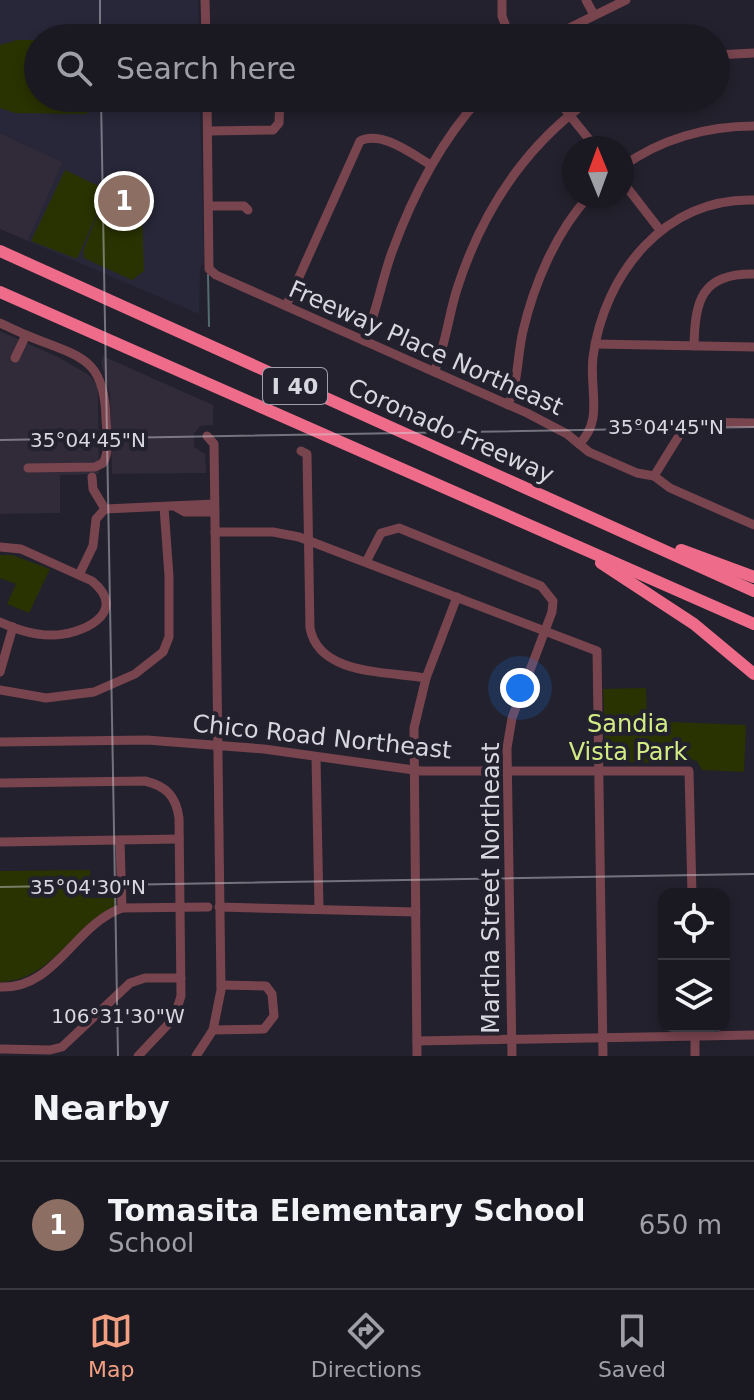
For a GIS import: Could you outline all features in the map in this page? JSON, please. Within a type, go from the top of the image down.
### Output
[{"type":"highway","name":"Coronado Freeway","points":[[0,251],[754,591]]},
{"type":"highway","name":"I 40","points":[[0,292],[754,624]]},
{"type":"highway","points":[[506,514],[602,564],[654,596],[721,645],[754,674]]},
{"type":"highway","points":[[592,518],[754,577]]},
{"type":"street","points":[[205,0],[206,24]]},
{"type":"street","points":[[502,0],[505,24]]},
{"type":"street","points":[[586,0],[593,13]]},
{"type":"street","points":[[574,24],[626,0]]},
{"type":"street","points":[[730,54],[754,53]]},
{"type":"street","points":[[207,112],[209,206],[244,206],[248,210]]},
{"type":"street","points":[[208,131],[273,130],[279,123],[279,112]]},
{"type":"street","points":[[364,341],[377,309],[391,253],[431,165],[470,112]]},
{"type":"street","points":[[434,372],[443,352],[458,288],[496,201],[528,155],[572,112]]},
{"type":"street","points":[[569,114],[586,136]]},
{"type":"street","points":[[634,160],[656,146],[695,133],[754,126]]},
{"type":"street","points":[[286,306],[360,141],[370,138],[391,143],[431,165]]},
{"type":"street","points":[[634,196],[660,230]]},
{"type":"street","points":[[579,444],[593,426],[595,344],[625,271],[639,250],[660,230],[705,206],[754,200]]},
{"type":"street","name":"Freeway Place Northeast","points":[[209,206],[209,269],[553,426],[579,444],[637,473],[654,476],[670,488],[754,525]]},
{"type":"street","points":[[508,405],[515,388],[522,334],[532,298],[559,239],[581,208]]},
{"type":"street","points":[[694,346],[695,312],[704,292],[727,276],[754,274]]},
{"type":"street","points":[[0,323],[86,361],[96,370],[105,398],[107,452],[103,463],[95,467],[28,468]]},
{"type":"street","points":[[15,358],[26,335]]},
{"type":"street","points":[[595,344],[754,347]]},
{"type":"street","points":[[667,421],[680,431]]},
{"type":"street","points":[[654,476],[685,426],[701,422],[754,423]]},
{"type":"street","points":[[196,1056],[213,1030],[221,985],[214,907],[214,444],[207,436]]},
{"type":"street","points":[[301,451],[307,454],[310,628],[320,652],[339,664],[426,678]]},
{"type":"street","points":[[92,477],[93,489],[105,509]]},
{"type":"street","points":[[79,575],[93,546],[96,519],[105,509],[176,507],[184,503],[215,508]]},
{"type":"street","points":[[0,690],[46,698],[94,692],[135,674],[163,652],[169,637],[164,507]]},
{"type":"street","name":"Martha Street Northeast","points":[[366,562],[381,533],[390,528],[403,529],[546,589],[553,604],[512,718],[507,771],[512,1056]]},
{"type":"street","points":[[215,532],[273,532],[308,540],[597,651],[603,1056]]},
{"type":"street","points":[[0,547],[21,549],[98,586],[104,609],[102,617],[90,627],[48,635],[1,623]]},
{"type":"street","points":[[417,1056],[415,720],[426,678],[457,597]]},
{"type":"street","points":[[0,672],[13,627]]},
{"type":"street","name":"Chico Road Northeast","points":[[0,742],[147,740],[216,745],[413,771],[689,771],[692,888]]},
{"type":"street","points":[[316,757],[319,908]]},
{"type":"street","points":[[0,783],[131,780],[154,783],[167,790],[178,811],[181,996],[174,1018],[138,1056]]},
{"type":"street","points":[[0,842],[179,839]]},
{"type":"street","points":[[120,840],[122,908]]},
{"type":"street","points":[[0,987],[26,984],[37,979],[94,923],[122,908],[319,908],[416,912]]},
{"type":"street","points":[[0,1049],[62,1047],[130,983],[145,978],[181,978]]},
{"type":"street","points":[[213,1030],[264,1029],[273,1018],[271,991],[266,986],[221,985]]},
{"type":"street","points":[[417,1041],[603,1038],[682,1032]]},
{"type":"street","points":[[695,1032],[695,1056]]},
{"type":"street","points":[[710,1032],[754,1035]]},
{"type":"shaded area","points":[[0,0],[198,0],[199,24],[24,24],[24,112],[200,112],[204,262],[200,269],[199,314],[28,241],[63,162],[0,133]]},
{"type":"shaded area","points":[[0,133],[63,162],[28,241],[0,229]]},
{"type":"shaded area","points":[[0,331],[58,357],[89,375],[98,386],[99,474],[60,475],[60,513],[0,514]]},
{"type":"shaded area","points":[[103,356],[213,405],[213,425],[200,426],[194,434],[194,447],[205,454],[206,473],[112,474],[110,395],[101,363]]},
{"type":"green space","points":[[24,40],[24,112],[89,112],[15,113],[0,108],[0,45]]},
{"type":"green space","points":[[65,170],[107,190],[105,195],[142,210],[144,271],[132,280],[84,258],[83,251],[105,196],[77,259],[31,241]]},
{"type":"green space","points":[[0,555],[12,555],[50,569],[29,613],[7,604],[16,584],[0,578]]},
{"type":"green space","name":"Sandia Vista Park","points":[[646,688],[647,721],[746,725],[744,772],[702,770],[697,761],[690,759],[677,764],[606,761],[603,689]]},
{"type":"green space","points":[[90,870],[91,898],[114,898],[115,906],[86,926],[34,973],[0,982],[0,871]]},
{"type":"waterway","points":[[208,275],[209,326]]},
{"type":"place","name":"Tomasita Elementary School","points":[[124,201]]}]
